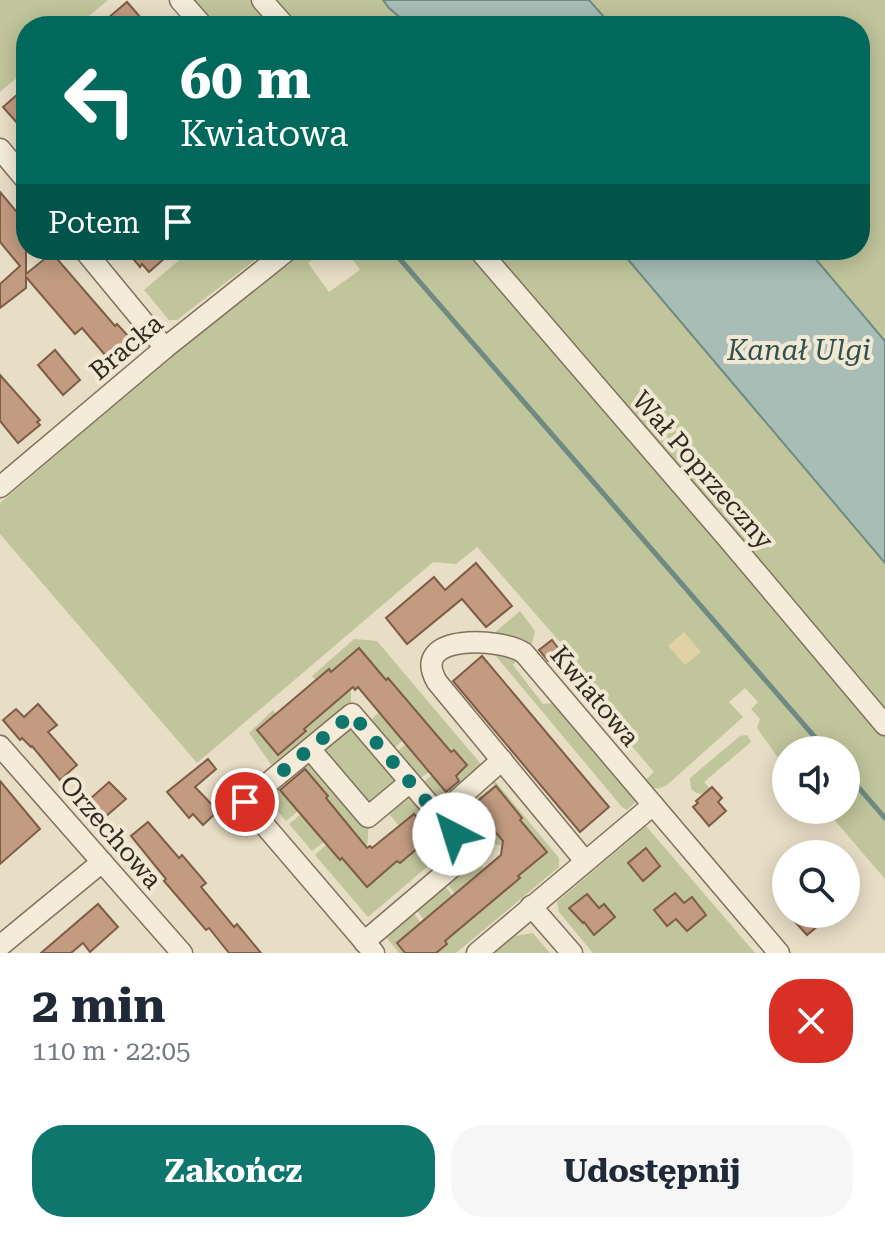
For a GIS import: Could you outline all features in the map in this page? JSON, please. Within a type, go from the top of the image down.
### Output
[{"type":"street","points":[[180,0],[194,16]]},
{"type":"street","points":[[262,0],[276,16]]},
{"type":"street","points":[[0,149],[16,168]]},
{"type":"street","points":[[92,260],[165,348]]},
{"type":"street","name":"Bracka","points":[[3,478],[275,260]]},
{"type":"street","name":"Wał Poprzeczny","points":[[488,260],[885,725]]},
{"type":"street","name":"Kwiatowa","points":[[585,861],[433,675],[433,658],[437,651],[442,647],[479,642],[518,649],[524,653],[653,805]]},
{"type":"street","points":[[231,786],[369,948],[470,852],[352,714],[245,802]]},
{"type":"street","name":"Orzechowa","points":[[0,746],[182,953]]},
{"type":"street","points":[[310,749],[368,817],[410,782]]},
{"type":"street","points":[[439,816],[502,760]]},
{"type":"street","points":[[477,953],[653,805],[779,953]]},
{"type":"street","points":[[0,946],[102,862]]},
{"type":"street","points":[[531,906],[572,953]]},
{"type":"green space","points":[[0,0],[108,0],[89,16],[16,16],[16,78],[0,92]]},
{"type":"green space","points":[[180,0],[383,0],[398,16],[194,16]]},
{"type":"green space","points":[[589,0],[885,0],[885,341],[816,260],[870,260],[870,16],[603,16]]},
{"type":"green space","points":[[179,260],[255,260],[177,320],[169,320],[144,290]]},
{"type":"green space","points":[[294,260],[312,260],[308,263],[329,292],[360,270],[353,260],[628,260],[885,563],[885,879],[860,850],[860,840],[852,840],[838,824],[860,824],[860,736],[772,736],[772,749],[757,728],[760,719],[751,709],[758,702],[745,688],[729,702],[743,717],[667,785],[652,787],[644,781],[654,772],[581,687],[567,665],[567,655],[560,642],[477,547],[456,564],[433,562],[197,763],[0,534],[0,503],[276,269]]},
{"type":"green space","points":[[520,611],[535,631],[531,647],[525,640],[493,634]]},
{"type":"green space","points":[[354,639],[377,641],[486,770],[444,806],[420,785],[432,775],[447,793],[460,782],[455,776],[467,765],[455,750],[451,752],[359,649],[331,672],[316,680],[312,676]]},
{"type":"green space","points":[[490,649],[520,657],[513,665],[543,704],[557,705],[637,801],[627,810],[622,807]]},
{"type":"green space","points":[[351,689],[351,704],[275,770],[249,733],[273,710],[276,714],[257,730],[278,755]]},
{"type":"green space","points":[[379,712],[403,740],[392,750],[368,723]]},
{"type":"green space","points":[[347,730],[355,732],[401,786],[369,811],[317,750]]},
{"type":"green space","points":[[746,735],[751,742],[704,782],[711,790],[701,794],[691,789],[690,778],[740,736]]},
{"type":"green space","points":[[406,744],[429,772],[417,781],[394,754]]},
{"type":"green space","points":[[306,757],[369,823],[367,848],[304,768],[279,788],[298,811],[286,821],[263,793]]},
{"type":"green space","points":[[491,776],[559,858],[559,867],[456,953],[436,953],[447,944],[445,941],[520,879],[522,818],[496,787],[473,805],[483,818],[462,836],[450,821],[494,785]]},
{"type":"green space","points":[[406,792],[449,846],[368,917],[315,855],[326,845],[367,886],[431,836],[414,814],[399,826],[385,809]]},
{"type":"green space","points":[[301,814],[324,842],[312,851],[289,824]]},
{"type":"green space","points":[[487,822],[505,843],[503,845],[470,843],[468,840]]},
{"type":"green space","points":[[646,826],[755,953],[593,953],[559,912],[557,902]]},
{"type":"green space","points":[[475,858],[484,869],[455,894],[446,882]]},
{"type":"green space","points":[[444,885],[453,896],[424,920],[415,908]]},
{"type":"green space","points":[[412,911],[421,923],[397,943],[405,953],[399,953],[386,937]]},
{"type":"green space","points":[[533,933],[550,953],[495,953],[515,936]]},
{"type":"sand","points":[[684,632],[701,652],[685,665],[668,646]]},
{"type":"water","points":[[383,0],[589,0],[603,16],[398,16]]},
{"type":"water","name":"Kanał Ulgi","points":[[628,260],[816,260],[885,341],[885,563]]},
{"type":"building","points":[[127,2],[139,16],[110,16]]},
{"type":"building","points":[[16,96],[16,122],[3,107]]},
{"type":"building","points":[[0,192],[16,211],[16,260],[26,260],[26,274],[43,260],[58,260],[115,326],[117,324],[129,337],[126,339],[132,346],[112,363],[82,328],[75,334],[26,277],[26,288],[0,308],[0,284],[20,266],[0,242]]},
{"type":"building","points":[[134,260],[163,260],[149,272],[142,264],[140,267]]},
{"type":"building","points":[[55,350],[80,380],[63,395],[38,365]]},
{"type":"building","points":[[0,375],[40,420],[37,422],[40,425],[18,443],[0,421]]},
{"type":"building","points":[[476,563],[512,606],[486,627],[462,599],[407,644],[386,618],[434,577],[445,590]]},
{"type":"building","points":[[552,640],[561,652],[548,661],[539,650]]},
{"type":"building","points":[[359,648],[451,752],[454,750],[467,765],[456,776],[459,781],[446,792],[358,687],[355,690],[353,687],[278,755],[257,730],[329,669],[331,672]]},
{"type":"building","points":[[482,656],[609,807],[580,832],[453,681]]},
{"type":"building","points":[[38,704],[57,725],[48,732],[77,765],[60,780],[32,746],[22,738],[20,740],[3,720],[16,709],[24,717]]},
{"type":"building","points":[[208,759],[216,769],[195,787],[218,811],[203,825],[193,814],[189,818],[167,792]]},
{"type":"building","points":[[305,769],[367,848],[372,848],[414,814],[432,836],[367,887],[280,790]]},
{"type":"building","points":[[0,781],[40,829],[0,864]]},
{"type":"building","points":[[109,782],[126,799],[98,823],[82,806]]},
{"type":"building","points":[[496,786],[547,852],[445,941],[447,944],[436,953],[405,953],[397,943],[501,855],[503,841],[473,805]]},
{"type":"building","points":[[712,787],[722,798],[718,802],[726,811],[709,826],[693,807]]},
{"type":"building","points":[[148,822],[179,858],[182,855],[206,883],[201,887],[234,927],[237,924],[261,953],[229,953],[209,928],[206,930],[131,836]]},
{"type":"building","points":[[646,848],[660,866],[643,881],[628,863]]},
{"type":"building","points":[[675,893],[684,903],[692,897],[706,915],[687,931],[676,919],[667,926],[654,910]]},
{"type":"building","points":[[587,894],[599,908],[604,904],[615,917],[594,935],[569,908]]},
{"type":"building","points":[[98,904],[118,927],[90,952],[83,943],[71,953],[41,953]]},
{"type":"building","points":[[801,928],[815,928],[807,935]]},
{"type":"waterway","points":[[401,260],[814,736]]},
{"type":"waterway","points":[[860,789],[885,818]]},
{"type":"route","points":[[245,802],[352,714],[454,834]]}]
